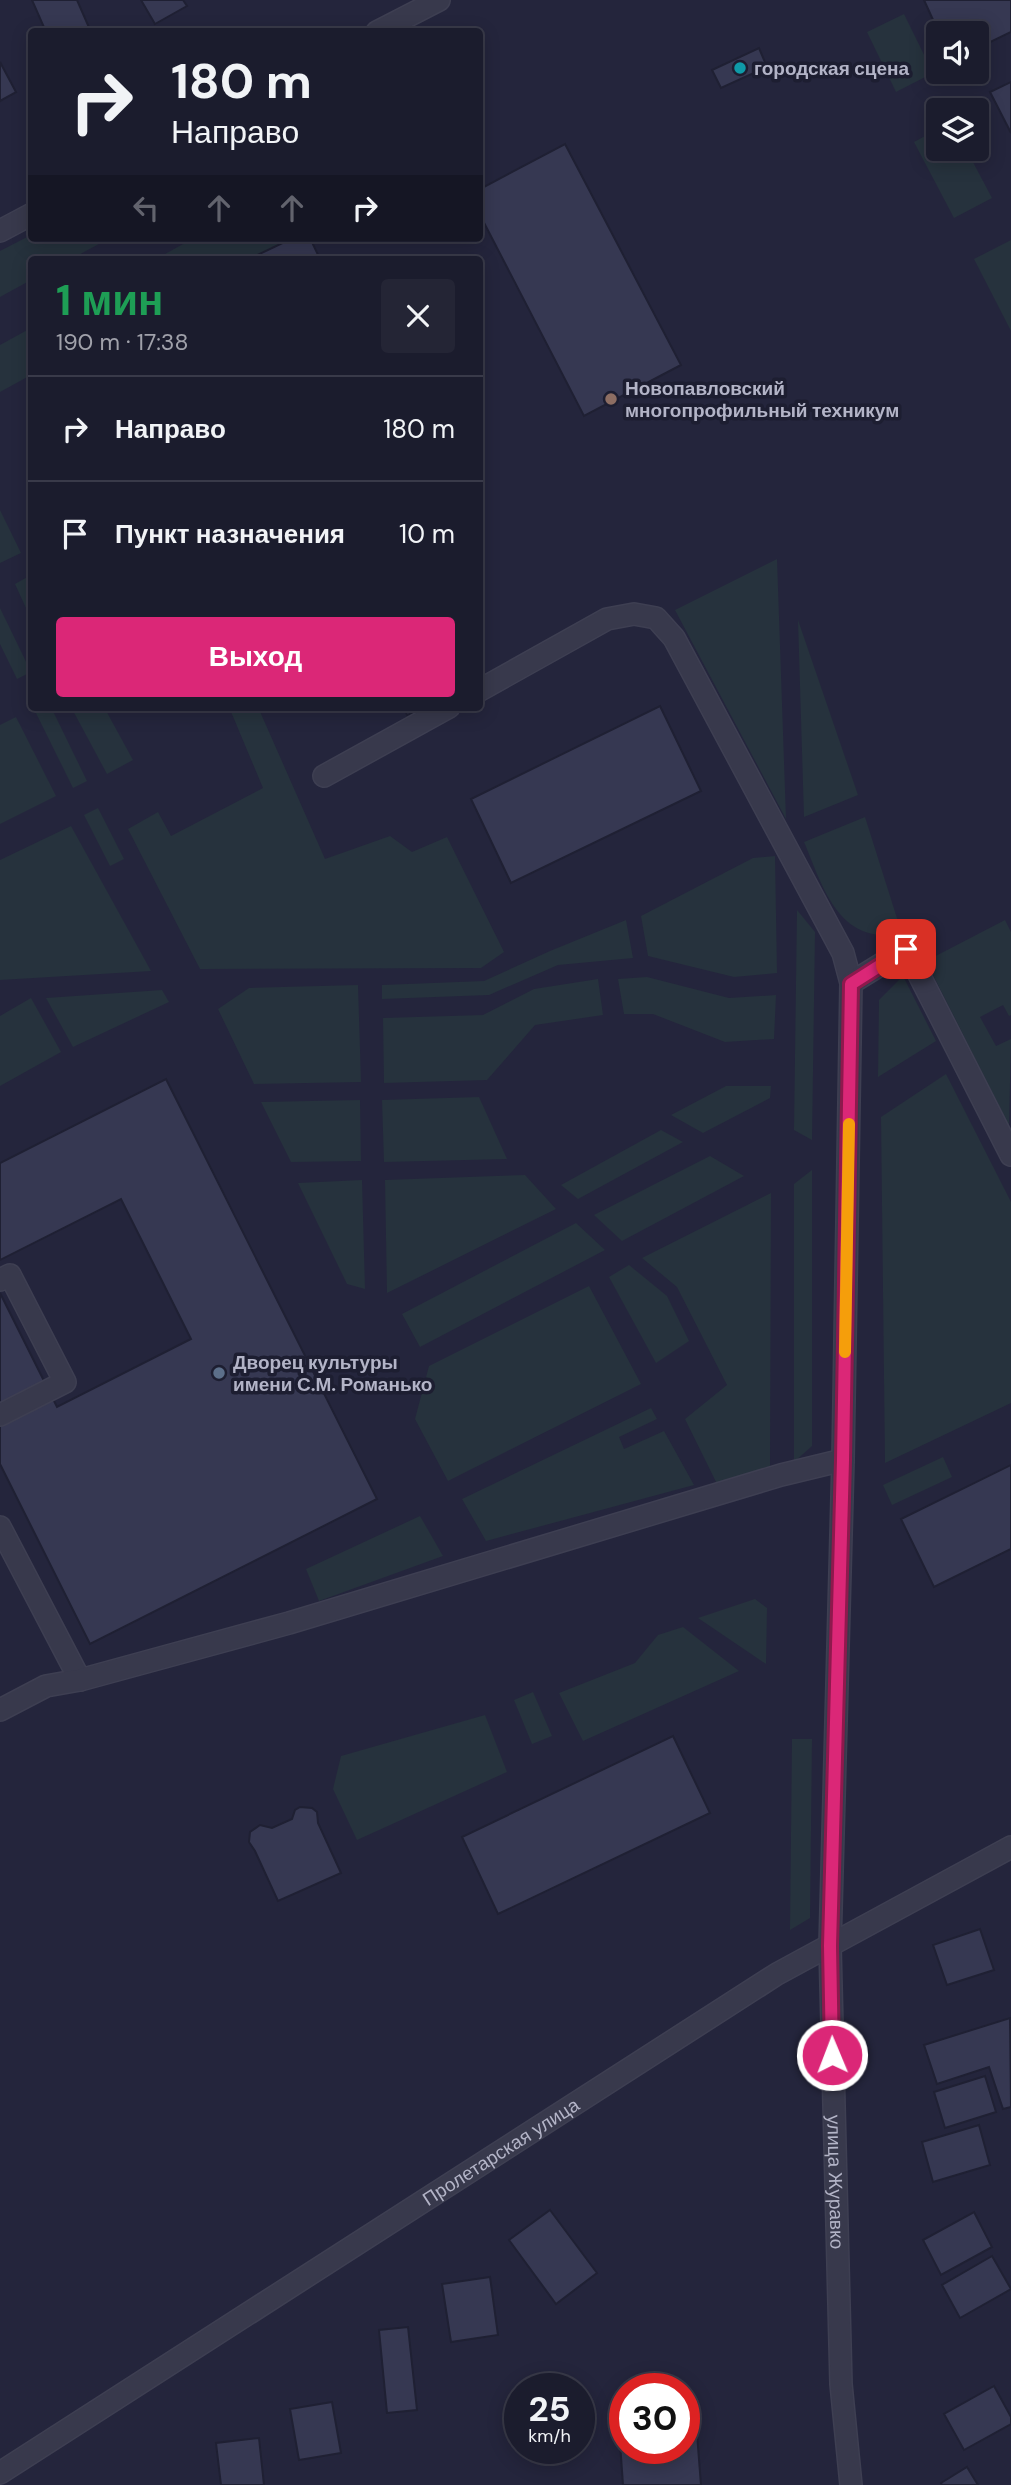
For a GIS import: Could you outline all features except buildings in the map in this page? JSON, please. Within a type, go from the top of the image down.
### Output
[{"type":"street","points":[[385,28],[439,0]]},
{"type":"street","points":[[0,231],[28,216]]},
{"type":"street","name":"улица Журавко","points":[[483,688],[607,620],[634,614],[656,618],[674,638],[843,953],[851,984],[843,1460],[830,1946],[841,2384],[851,2485]]},
{"type":"street","points":[[324,776],[442,711]]},
{"type":"street","points":[[851,984],[906,949],[1011,1156]]},
{"type":"street","points":[[0,1280],[10,1275],[65,1382],[0,1415]]},
{"type":"street","points":[[0,1710],[46,1686],[80,1680],[289,1623],[781,1475],[843,1460]]},
{"type":"street","points":[[0,1527],[80,1680]]},
{"type":"street","name":"Пролетарская улица","points":[[0,2473],[750,1991],[1011,1847]]},
{"type":"shaded area","points":[[904,14],[926,59],[926,77],[896,92],[867,32]]},
{"type":"shaded area","points":[[926,136],[926,161],[972,161],[992,198],[954,218],[914,142]]},
{"type":"shaded area","points":[[28,237],[28,242],[103,242],[77,256],[28,256],[28,282],[0,297],[0,251]]},
{"type":"shaded area","points":[[1011,240],[1011,331],[974,259]]},
{"type":"shaded area","points":[[187,242],[285,242],[255,256],[161,256]]},
{"type":"shaded area","points":[[28,330],[28,377],[0,392],[0,345]]},
{"type":"shaded area","points":[[0,510],[21,553],[0,563]]},
{"type":"shaded area","points":[[777,559],[786,819],[675,610]]},
{"type":"shaded area","points":[[28,577],[28,612],[15,584]]},
{"type":"shaded area","points":[[0,608],[28,666],[28,674],[17,679],[0,644]]},
{"type":"shaded area","points":[[798,620],[858,795],[804,817]]},
{"type":"shaded area","points":[[35,711],[53,711],[87,781],[73,788]]},
{"type":"shaded area","points":[[73,711],[106,711],[133,760],[107,774]]},
{"type":"shaded area","points":[[231,711],[260,711],[325,859],[390,836],[412,852],[447,837],[504,952],[481,968],[200,969],[128,829],[158,812],[171,836],[263,788]]},
{"type":"shaded area","points":[[16,717],[56,796],[0,824],[0,725]]},
{"type":"shaded area","points":[[98,808],[124,859],[110,866],[84,815]]},
{"type":"shaded area","points":[[865,817],[902,934],[880,935],[864,932],[851,924],[830,900],[804,842]]},
{"type":"shaded area","points":[[71,826],[151,971],[0,980],[0,860]]},
{"type":"shaded area","points":[[775,856],[777,973],[734,977],[648,956],[641,916],[753,858]]},
{"type":"shaded area","points":[[797,910],[815,932],[812,1140],[794,1130]]},
{"type":"shaded area","points":[[626,920],[633,958],[558,965],[489,995],[382,999],[382,985],[484,981]]},
{"type":"shaded area","points":[[1005,920],[1011,932],[1011,1015],[1009,1016],[1003,1005],[980,1017],[996,1046],[1011,1039],[1009,1126],[926,961]]},
{"type":"shaded area","points":[[903,976],[936,1041],[878,1077],[879,1000]]},
{"type":"shaded area","points":[[647,977],[729,998],[776,995],[774,1039],[725,1042],[653,1014],[624,1014],[618,979]]},
{"type":"shaded area","points":[[598,979],[603,1015],[535,1025],[487,1080],[384,1083],[383,1018],[483,1015],[534,989]]},
{"type":"shaded area","points":[[358,985],[361,1082],[254,1084],[218,1009],[249,988]]},
{"type":"shaded area","points":[[162,990],[169,1002],[73,1047],[46,998]]},
{"type":"shaded area","points":[[31,998],[61,1052],[0,1086],[0,1016]]},
{"type":"shaded area","points":[[946,1074],[1011,1202],[1011,1403],[885,1463],[881,1117]]},
{"type":"shaded area","points":[[726,1086],[771,1086],[770,1098],[703,1133],[671,1115]]},
{"type":"shaded area","points":[[479,1097],[507,1159],[384,1162],[382,1100]]},
{"type":"shaded area","points":[[360,1100],[361,1161],[291,1162],[261,1102]]},
{"type":"shaded area","points":[[661,1130],[683,1142],[578,1199],[561,1185]]},
{"type":"shaded area","points":[[710,1156],[744,1176],[622,1241],[594,1215]]},
{"type":"shaded area","points":[[812,1170],[812,1446],[794,1462],[794,1184]]},
{"type":"shaded area","points":[[525,1175],[556,1209],[387,1293],[385,1180]]},
{"type":"shaded area","points":[[362,1180],[365,1289],[347,1284],[298,1183]]},
{"type":"shaded area","points":[[771,1193],[770,1468],[718,1486],[685,1419],[727,1385],[677,1287],[642,1258]]},
{"type":"shaded area","points":[[576,1223],[605,1250],[420,1347],[402,1314]]},
{"type":"shaded area","points":[[629,1265],[667,1296],[689,1341],[656,1363],[609,1277]]},
{"type":"shaded area","points":[[589,1286],[641,1384],[448,1481],[415,1419],[429,1366]]},
{"type":"shaded area","points":[[651,1408],[657,1419],[619,1437],[624,1449],[664,1431],[694,1485],[486,1541],[462,1499]]},
{"type":"shaded area","points":[[943,1457],[952,1477],[892,1505],[883,1485]]},
{"type":"shaded area","points":[[420,1516],[443,1556],[319,1601],[306,1569]]},
{"type":"shaded area","points":[[755,1599],[767,1608],[766,1664],[698,1618]]},
{"type":"shaded area","points":[[683,1627],[739,1671],[583,1741],[559,1693],[635,1663],[658,1635]]},
{"type":"shaded area","points":[[533,1692],[552,1736],[532,1744],[514,1700]]},
{"type":"shaded area","points":[[485,1715],[507,1772],[357,1840],[333,1789],[341,1756]]},
{"type":"shaded area","points":[[792,1739],[812,1739],[810,1918],[790,1930]]},
{"type":"slow traffic","points":[[845,1352],[849,1124]]},
{"type":"place","name":"городская сцена","points":[[740,68]]},
{"type":"place","name":"Новопавловский многопрофильный техникум","points":[[611,399]]},
{"type":"place","name":"Дворец культуры имени С.М. Романько","points":[[219,1373]]},
{"type":"route","points":[[832,2055],[830,1946],[843,1460],[851,984],[906,949]]}]
